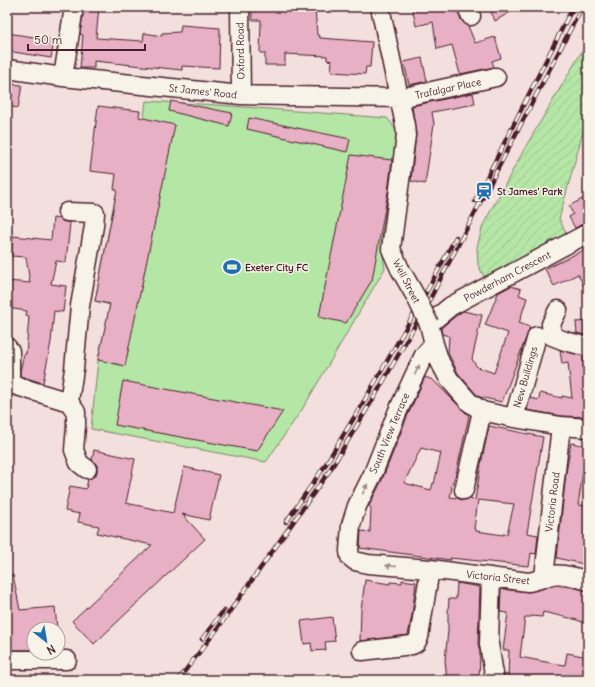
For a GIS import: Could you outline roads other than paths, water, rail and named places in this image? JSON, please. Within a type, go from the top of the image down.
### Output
[{"type":"street","points":[[63,77],[74,7]]},
{"type":"street","name":"Oxford Road","points":[[240,7],[241,94]]},
{"type":"street","name":"Well Street","points":[[380,7],[400,98],[406,135],[391,249],[429,324],[440,362],[449,379],[469,402],[482,411],[561,426],[588,428]]},
{"type":"street","name":"St James' Road","points":[[7,69],[63,77],[241,94],[400,98]]},
{"type":"street","name":"Trafalgar Place","points":[[400,98],[496,77]]},
{"type":"street","points":[[67,212],[95,213],[80,306],[74,369],[69,402]]},
{"type":"street","name":"Powderham Crescent","points":[[429,324],[451,306],[588,233]]},
{"type":"street","points":[[558,310],[551,324],[552,336],[588,347]]},
{"type":"street","name":"New Buildings","points":[[514,418],[536,336]]},
{"type":"street","name":"South View Terrace","points":[[351,525],[357,506],[372,476],[408,388],[424,355],[434,344]]},
{"type":"street","points":[[7,347],[10,351],[8,383],[69,402],[76,412],[74,450],[79,463],[87,469]]},
{"type":"street","points":[[464,490],[482,411]]},
{"type":"street","name":"Victoria Road","points":[[544,577],[561,426]]},
{"type":"street","name":"Victoria Street","points":[[351,525],[349,551],[350,557],[355,561],[368,564],[430,569],[528,582],[537,581],[544,577],[558,574],[588,581]]},
{"type":"street","points":[[362,651],[412,645],[416,642],[419,637],[430,569]]},
{"type":"street","points":[[491,577],[489,644],[495,680]]},
{"type":"street","points":[[7,660],[67,660]]},
{"type":"railway","points":[[475,201],[573,7]]},
{"type":"railway","points":[[178,680],[218,628],[330,470],[379,389],[431,297],[582,7]]},
{"type":"railway","points":[[286,522],[324,467],[366,398],[456,237]]},
{"type":"railway","points":[[202,639],[224,610]]},
{"type":"place","name":"St James' Park","points":[[484,191]]},
{"type":"place","name":"Exeter City FC","points":[[232,267]]}]
